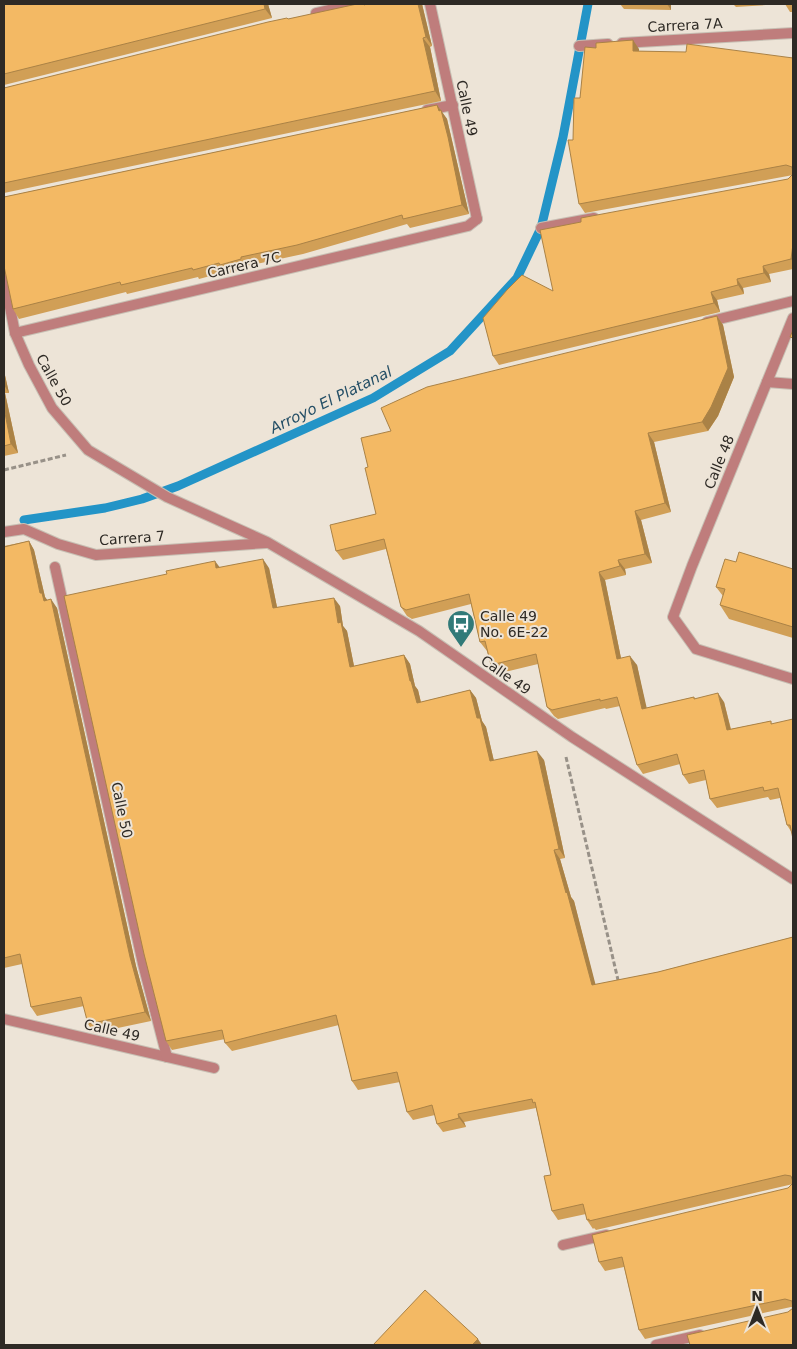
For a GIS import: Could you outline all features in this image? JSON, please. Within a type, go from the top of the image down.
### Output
[{"type":"street","points":[[307,16],[354,4]]},
{"type":"street","name":"Calle 49","points":[[430,4],[477,219]]},
{"type":"street","name":"Carrera 7A","points":[[579,46],[793,33]]},
{"type":"street","points":[[414,113],[453,105]]},
{"type":"street","points":[[541,228],[609,215]]},
{"type":"street","name":"Carrera 7C","points":[[15,333],[468,226],[477,219]]},
{"type":"street","name":"Calle 50","points":[[4,277],[15,333],[29,365],[52,408],[88,450],[167,497]]},
{"type":"street","points":[[698,324],[793,301]]},
{"type":"street","name":"Calle 48","points":[[793,318],[673,616],[696,649],[793,679]]},
{"type":"street","points":[[767,382],[793,384]]},
{"type":"street","name":"Calle 49","points":[[167,497],[267,542],[419,631],[572,737],[793,879]]},
{"type":"street","name":"Carrera 7","points":[[4,532],[24,529],[58,544],[96,556],[267,542]]},
{"type":"street","name":"Calle 50","points":[[56,566],[136,936],[167,1057]]},
{"type":"street","name":"Calle 49","points":[[4,1019],[214,1068]]},
{"type":"street","points":[[563,1245],[620,1232]]},
{"type":"street","points":[[656,1345],[711,1332]]},
{"type":"path","points":[[4,470],[88,450]]},
{"type":"path","points":[[564,749],[618,980]]},
{"type":"building","points":[[4,4],[264,4],[265,9],[4,74]]},
{"type":"building","points":[[357,4],[418,4],[426,37],[423,38],[435,91],[4,183],[4,88],[268,22]]},
{"type":"building","points":[[633,40],[633,51],[686,52],[687,44],[793,58],[793,173],[792,167],[786,165],[579,204],[568,140],[573,140],[574,98],[580,98],[585,47],[596,48],[596,43]]},
{"type":"building","points":[[437,105],[439,111],[441,110],[448,137],[462,205],[403,219],[402,215],[297,245],[241,257],[241,259],[220,265],[219,263],[193,270],[192,268],[121,285],[120,282],[13,309],[4,266],[4,197]]},
{"type":"building","points":[[793,174],[793,244],[791,259],[763,266],[764,273],[737,279],[738,285],[711,292],[714,303],[493,356],[483,318],[507,290],[522,275],[553,291],[540,230],[581,222],[581,218],[788,179]]},
{"type":"building","points":[[717,316],[728,368],[711,407],[702,422],[648,433],[665,503],[635,511],[645,554],[618,560],[620,566],[599,572],[617,659],[630,656],[642,709],[718,693],[727,730],[771,721],[771,724],[793,719],[793,839],[790,825],[787,825],[778,788],[764,791],[763,787],[710,799],[704,770],[683,775],[677,754],[637,765],[617,697],[552,710],[547,707],[536,654],[491,665],[485,641],[480,642],[469,594],[406,610],[401,607],[384,539],[336,551],[330,525],[376,514],[365,468],[368,467],[361,438],[391,431],[381,408],[427,387]]},
{"type":"building","points":[[4,408],[11,444],[4,446]]},
{"type":"building","points":[[29,541],[40,593],[42,593],[44,601],[51,599],[130,957],[145,1012],[88,1024],[81,997],[31,1007],[20,954],[4,958],[4,547]]},
{"type":"building","points":[[739,552],[793,569],[793,627],[720,605],[725,589],[716,587],[725,559],[736,562]]},
{"type":"building","points":[[263,559],[273,608],[334,598],[338,623],[341,622],[350,667],[404,655],[417,703],[470,690],[477,718],[480,718],[490,761],[537,751],[559,849],[554,850],[592,985],[658,972],[793,937],[793,1182],[791,1176],[785,1175],[589,1221],[589,1219],[587,1220],[583,1204],[552,1211],[544,1176],[551,1175],[535,1102],[533,1103],[532,1099],[458,1114],[459,1118],[437,1124],[432,1105],[407,1112],[397,1072],[352,1081],[336,1015],[225,1043],[222,1030],[166,1041],[144,954],[64,596],[167,574],[166,571],[215,561],[216,568]]},
{"type":"building","points":[[793,1183],[793,1308],[792,1301],[785,1299],[639,1330],[622,1257],[599,1262],[592,1235],[788,1188]]},
{"type":"building","points":[[425,1290],[478,1339],[472,1345],[373,1345]]},
{"type":"building","points":[[793,1308],[793,1345],[690,1345],[687,1335],[788,1312]]},
{"type":"waterway","name":"Arroyo El Platanal","points":[[24,520],[105,508],[142,499],[178,486],[373,398],[450,351],[517,278],[541,228],[563,137],[588,4]]},
{"type":"place","name":"Calle 49 No. 6E-22","points":[[461,648]]}]
